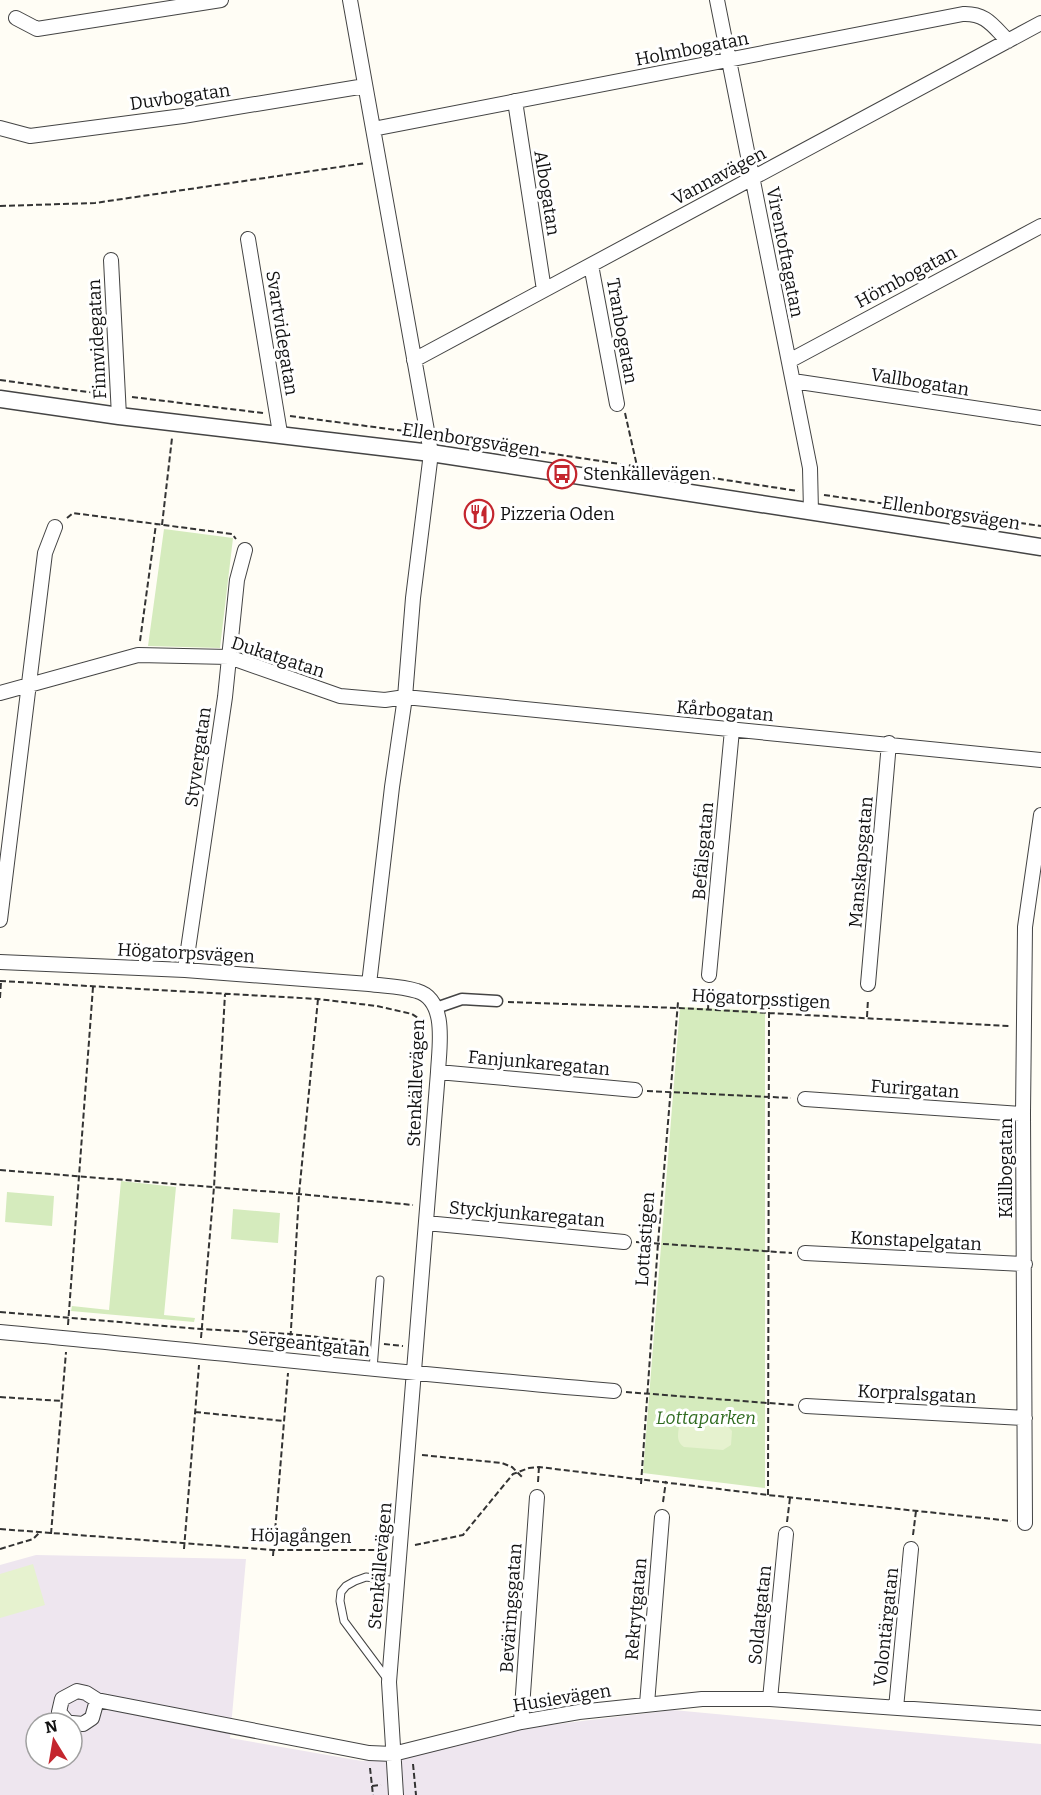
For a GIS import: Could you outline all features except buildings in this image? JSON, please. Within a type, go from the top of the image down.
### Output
[{"type":"street","points":[[16,18],[37,29],[222,0]]},
{"type":"street","points":[[350,0],[431,453],[413,598],[405,697],[369,984]]},
{"type":"street","name":"Virentoftagatan","points":[[717,0],[810,468],[811,511]]},
{"type":"street","name":"Holmbogatan","points":[[373,129],[975,14],[984,17],[1008,41]]},
{"type":"street","name":"Vannavägen","points":[[414,360],[1041,23]]},
{"type":"street","name":"Duvbogatan","points":[[0,128],[30,136],[183,116],[365,86]]},
{"type":"street","name":"Albogatan","points":[[515,101],[544,290]]},
{"type":"street","name":"Hörnbogatan","points":[[789,361],[1041,226]]},
{"type":"street","name":"Svartvidegatan","points":[[248,238],[280,433]]},
{"type":"street","name":"Finnvidegatan","points":[[111,260],[119,416]]},
{"type":"street","name":"Tranbogatan","points":[[591,265],[617,404]]},
{"type":"street","name":"Vallbogatan","points":[[793,381],[1041,418]]},
{"type":"street","name":"Ellenborgsvägen","points":[[0,399],[119,416],[280,433],[431,453],[1041,546]]},
{"type":"street","points":[[0,920],[45,553],[55,527]]},
{"type":"street","name":"Styvergatan","points":[[185,970],[225,697],[237,580],[245,550]]},
{"type":"street","name":"Dukatgatan","points":[[0,693],[138,655],[229,657],[340,696],[384,700],[405,697]]},
{"type":"street","name":"Kårbogatan","points":[[405,697],[1041,760]]},
{"type":"street","name":"Befälsgatan","points":[[709,975],[732,730]]},
{"type":"street","name":"Manskapsgatan","points":[[868,984],[889,744]]},
{"type":"street","name":"Källbogatan","points":[[1025,1523],[1023,1114],[1025,927],[1041,815]]},
{"type":"street","name":"Högatorpsvägen","points":[[0,962],[185,970],[369,984]]},
{"type":"street","name":"Stenkällevägen","points":[[369,984],[417,991],[426,995],[435,1008],[439,1021],[438,1072],[389,1682],[396,1795]]},
{"type":"street","points":[[435,1008],[462,999],[497,1001]]},
{"type":"street","name":"Fanjunkaregatan","points":[[438,1072],[635,1090]]},
{"type":"street","name":"Furirgatan","points":[[805,1099],[1023,1114]]},
{"type":"street","name":"Styckjunkaregatan","points":[[426,1223],[624,1242]]},
{"type":"street","name":"Konstapelgatan","points":[[805,1253],[1025,1264]]},
{"type":"street","name":"Sergeantgatan","points":[[0,1332],[415,1374],[614,1391]]},
{"type":"street","name":"Korpralsgatan","points":[[806,1406],[1025,1418]]},
{"type":"street","name":"Beväringsgatan","points":[[521,1722],[537,1497]]},
{"type":"street","name":"Rekrytgatan","points":[[647,1704],[662,1517]]},
{"type":"street","name":"Soldatgatan","points":[[770,1700],[786,1534]]},
{"type":"street","name":"Volontärgatan","points":[[896,1708],[911,1549]]},
{"type":"street","name":"Husievägen","points":[[59,1711],[62,1699],[77,1691],[86,1693],[97,1700],[369,1753],[393,1754],[521,1722],[579,1712],[702,1699],[770,1700],[1041,1718]]},
{"type":"street","name":"Husievägen","points":[[84,1723],[92,1718],[97,1700]]},
{"type":"lane","points":[[374,1369],[380,1280]]},
{"type":"lane","points":[[389,1682],[344,1621],[339,1600],[346,1586],[366,1577],[398,1581]]},
{"type":"path","points":[[0,206],[95,203],[379,161]]},
{"type":"path","points":[[617,404],[624,411],[637,466]]},
{"type":"path","points":[[162,525],[173,436]]},
{"type":"path","points":[[55,527],[73,513],[232,534],[245,550]]},
{"type":"path","points":[[138,655],[156,524]]},
{"type":"path","points":[[708,1010],[709,975]]},
{"type":"path","points":[[0,998],[1,981],[318,999],[377,1006],[412,1014],[421,1020],[426,1029]]},
{"type":"path","points":[[867,1018],[868,984]]},
{"type":"path","points":[[51,1534],[93,987]]},
{"type":"path","points":[[184,1549],[214,1187],[225,994]]},
{"type":"path","points":[[273,1556],[289,1360],[299,1194],[318,999]]},
{"type":"path","name":"Högatorpsstigen","points":[[497,1001],[1024,1026]]},
{"type":"path","name":"Lottastigen","points":[[641,1484],[649,1393],[657,1243],[678,1002]]},
{"type":"path","points":[[768,1495],[769,1007]]},
{"type":"path","points":[[635,1090],[805,1099]]},
{"type":"path","points":[[0,1170],[413,1205]]},
{"type":"path","points":[[624,1242],[805,1253]]},
{"type":"path","points":[[0,1312],[290,1334],[417,1347]]},
{"type":"path","points":[[614,1391],[806,1406]]},
{"type":"path","points":[[0,1397],[62,1401]]},
{"type":"path","points":[[195,1412],[284,1421]]},
{"type":"path","points":[[408,1453],[502,1463],[518,1471],[522,1477]]},
{"type":"path","points":[[518,1471],[539,1467],[790,1498],[1025,1523]]},
{"type":"path","name":"Höjagången","points":[[0,1529],[273,1550],[384,1551],[463,1535],[505,1482],[518,1471]]},
{"type":"path","points":[[662,1517],[666,1481]]},
{"type":"path","points":[[786,1534],[790,1498]]},
{"type":"path","points":[[911,1549],[916,1511]]},
{"type":"path","points":[[0,1549],[33,1539],[39,1533]]},
{"type":"path","points":[[412,1749],[416,1795]]},
{"type":"path","points":[[369,1753],[373,1795]]},
{"type":"shaded area","points":[[36,1555],[246,1559],[230,1738],[362,1761],[423,1754],[482,1737],[541,1726],[673,1710],[1041,1744],[1041,1795],[0,1795],[0,1565]]},
{"type":"green space","points":[[164,529],[233,538],[220,648],[148,646]]},
{"type":"green space","name":"Lottaparken","points":[[680,1007],[765,1011],[765,1488],[643,1473]]},
{"type":"green space","points":[[121,1181],[176,1187],[164,1315],[195,1318],[194,1322],[71,1311],[72,1306],[109,1310]]},
{"type":"green space","points":[[7,1192],[54,1196],[52,1226],[5,1222]]},
{"type":"green space","points":[[233,1209],[280,1213],[278,1243],[231,1239]]},
{"type":"green space","points":[[687,1419],[725,1423],[732,1431],[731,1445],[723,1450],[684,1447],[679,1440],[678,1432],[679,1426]]},
{"type":"green space","points":[[33,1564],[45,1605],[0,1618],[0,1574]]},
{"type":"place","name":"Stenkällevägen","points":[[562,474]]},
{"type":"place","name":"Pizzeria Oden","points":[[479,514]]}]
